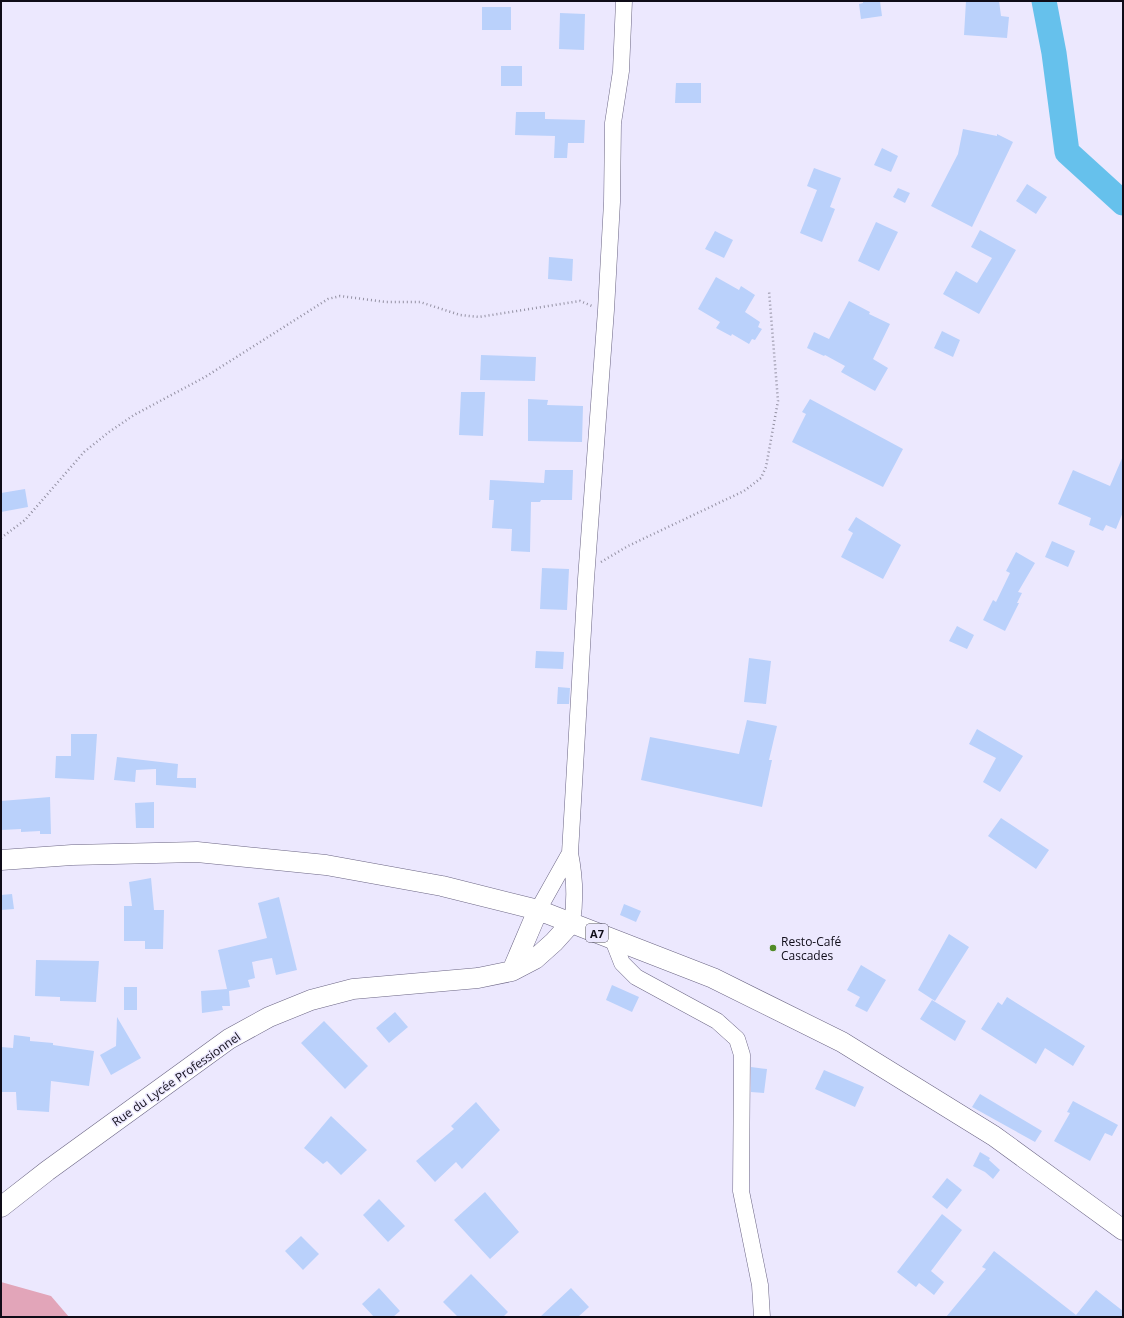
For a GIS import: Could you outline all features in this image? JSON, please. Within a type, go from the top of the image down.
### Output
[{"type":"main road","name":"A7","points":[[1,860],[72,855],[197,852],[326,865],[442,886],[538,910],[713,978],[842,1042],[994,1136],[1123,1230]]},
{"type":"main road","points":[[512,971],[538,910]]},
{"type":"main road","name":"Rue du Lycée Professionnel","points":[[1,1207],[47,1171],[229,1039],[269,1017],[311,1000],[353,989],[478,978],[512,971],[535,959],[554,942],[572,922]]},
{"type":"street","points":[[572,922],[576,899],[575,877],[570,854],[586,579],[606,310],[612,202],[613,123],[621,71],[624,1]]},
{"type":"street","points":[[538,910],[570,854]]},
{"type":"street","points":[[613,940],[622,963],[636,977],[717,1021],[737,1040],[742,1055],[741,1191],[760,1285],[762,1317]]},
{"type":"path","points":[[586,579],[602,561],[628,546],[744,491],[761,478],[766,466],[778,401],[769,291]]},
{"type":"path","points":[[1,538],[24,520],[84,452],[115,428],[134,416],[206,378],[328,299],[340,296],[386,302],[420,302],[460,315],[479,317],[580,301],[606,310]]},
{"type":"shaded area","points":[[1,1282],[51,1296],[69,1317],[1,1317]]},
{"type":"building","points":[[863,1],[880,1],[882,16],[861,19],[859,4],[863,3]]},
{"type":"building","points":[[966,1],[999,1],[1001,16],[1009,17],[1007,38],[964,35]]},
{"type":"building","points":[[482,7],[511,7],[511,30],[482,30]]},
{"type":"building","points":[[560,13],[585,14],[584,50],[559,49]]},
{"type":"building","points":[[501,66],[522,66],[522,86],[501,86]]},
{"type":"building","points":[[676,83],[701,83],[701,103],[675,103]]},
{"type":"building","points":[[516,112],[545,112],[545,119],[585,120],[584,143],[568,143],[567,158],[554,158],[555,136],[515,135]]},
{"type":"building","points":[[963,129],[997,136],[997,134],[1013,142],[972,227],[931,206],[958,154]]},
{"type":"building","points":[[882,148],[898,156],[891,172],[874,165]]},
{"type":"building","points":[[814,168],[841,178],[830,207],[835,209],[822,242],[800,233],[817,190],[807,186]]},
{"type":"building","points":[[1027,184],[1047,197],[1036,214],[1016,201]]},
{"type":"building","points":[[898,188],[910,193],[905,203],[893,197]]},
{"type":"building","points":[[876,222],[898,232],[879,271],[858,261]]},
{"type":"building","points":[[980,230],[1016,250],[979,314],[943,294],[956,271],[977,283],[992,258],[971,247]]},
{"type":"building","points":[[715,231],[733,240],[724,258],[705,249]]},
{"type":"building","points":[[549,257],[573,259],[572,281],[548,279]]},
{"type":"building","points":[[716,277],[739,290],[741,286],[755,295],[745,312],[760,322],[758,327],[762,329],[755,340],[752,339],[749,344],[732,334],[731,336],[716,328],[720,322],[698,309]]},
{"type":"building","points":[[849,301],[870,312],[869,314],[890,324],[873,359],[888,368],[875,391],[841,372],[845,366],[825,355],[824,356],[807,348],[814,332],[829,339]]},
{"type":"building","points":[[942,331],[960,340],[953,357],[934,348]]},
{"type":"building","points":[[481,355],[536,357],[535,381],[480,380]]},
{"type":"building","points":[[461,392],[485,392],[483,436],[459,435]]},
{"type":"building","points":[[528,399],[548,400],[547,405],[583,406],[582,442],[528,441]]},
{"type":"building","points":[[810,399],[903,449],[883,487],[792,442],[806,414],[802,412]]},
{"type":"building","points":[[1123,456],[1123,512],[1116,529],[1106,525],[1103,531],[1089,525],[1091,518],[1058,504],[1073,470],[1110,486]]},
{"type":"building","points":[[545,470],[573,470],[572,500],[541,500],[540,502],[531,502],[530,552],[511,551],[512,529],[492,528],[494,500],[489,500],[490,480],[544,483]]},
{"type":"building","points":[[25,489],[28,507],[1,512],[1,493]]},
{"type":"building","points":[[856,517],[901,545],[883,579],[841,557],[853,533],[848,530]]},
{"type":"building","points":[[1052,541],[1075,551],[1068,567],[1045,557]]},
{"type":"building","points":[[1016,552],[1035,563],[1018,592],[1022,593],[1017,603],[1019,603],[1005,631],[983,620],[993,600],[996,602],[1010,573],[1006,571]]},
{"type":"building","points":[[542,568],[569,569],[567,610],[540,609]]},
{"type":"building","points":[[957,626],[974,635],[967,649],[949,641]]},
{"type":"building","points":[[536,651],[564,652],[563,669],[535,668]]},
{"type":"building","points":[[749,658],[771,661],[766,704],[744,702]]},
{"type":"building","points":[[558,687],[570,688],[569,704],[557,704]]},
{"type":"building","points":[[747,720],[777,726],[769,760],[772,760],[762,807],[641,780],[650,737],[739,754]]},
{"type":"building","points":[[977,729],[1023,756],[1000,792],[983,782],[996,758],[969,744]]},
{"type":"building","points":[[71,734],[97,734],[94,780],[55,778],[56,756],[71,756]]},
{"type":"building","points":[[117,757],[178,764],[177,778],[196,778],[196,788],[156,785],[156,769],[136,770],[135,782],[114,780]]},
{"type":"building","points":[[50,797],[51,834],[40,834],[40,831],[21,832],[21,829],[1,830],[1,801]]},
{"type":"building","points":[[154,802],[154,828],[136,828],[135,803]]},
{"type":"building","points":[[1001,818],[1049,850],[1036,869],[988,836]]},
{"type":"building","points":[[151,878],[154,910],[164,910],[163,949],[145,949],[145,941],[124,941],[124,906],[132,906],[129,882]]},
{"type":"building","points":[[12,894],[14,909],[1,910],[1,895]]},
{"type":"building","points":[[279,897],[297,970],[276,975],[272,958],[252,962],[255,978],[248,980],[250,987],[229,991],[230,1006],[222,1006],[223,1010],[202,1013],[201,991],[227,989],[218,950],[267,938],[258,903]]},
{"type":"building","points":[[624,904],[641,911],[636,922],[620,915]]},
{"type":"building","points":[[949,934],[969,947],[935,1001],[918,990]]},
{"type":"building","points":[[36,960],[99,961],[96,1002],[60,1001],[60,997],[35,996]]},
{"type":"building","points":[[861,965],[886,980],[867,1012],[855,1006],[860,997],[847,990]]},
{"type":"building","points":[[612,985],[639,997],[632,1012],[606,1000]]},
{"type":"building","points":[[124,987],[137,987],[137,1010],[124,1010]]},
{"type":"building","points":[[1007,997],[1085,1046],[1073,1066],[1045,1048],[1036,1064],[981,1029],[998,1002],[1002,1005]]},
{"type":"building","points":[[932,1000],[966,1021],[955,1041],[920,1019]]},
{"type":"building","points":[[395,1012],[408,1027],[389,1043],[376,1028]]},
{"type":"building","points":[[117,1017],[141,1058],[111,1075],[100,1055],[116,1046]]},
{"type":"building","points":[[324,1021],[368,1066],[345,1089],[301,1043]]},
{"type":"building","points":[[14,1035],[30,1037],[30,1041],[53,1043],[53,1045],[94,1051],[89,1086],[51,1081],[49,1112],[17,1110],[16,1092],[1,1092],[1,1047],[13,1048]]},
{"type":"building","points":[[751,1067],[767,1069],[764,1093],[751,1092]]},
{"type":"building","points":[[824,1070],[864,1087],[855,1107],[815,1089]]},
{"type":"building","points":[[980,1094],[1042,1131],[1035,1142],[972,1107]]},
{"type":"building","points":[[1073,1101],[1118,1125],[1112,1136],[1105,1133],[1090,1161],[1054,1141],[1070,1113],[1067,1112]]},
{"type":"building","points":[[476,1102],[500,1130],[462,1169],[456,1162],[435,1182],[416,1161],[454,1129],[451,1126]]},
{"type":"building","points":[[331,1116],[367,1150],[341,1175],[327,1161],[323,1164],[304,1148]]},
{"type":"building","points":[[980,1152],[990,1158],[989,1160],[1000,1170],[993,1179],[985,1172],[973,1166]]},
{"type":"building","points":[[947,1178],[962,1190],[947,1209],[932,1197]]},
{"type":"building","points":[[485,1192],[519,1232],[490,1259],[454,1220]]},
{"type":"building","points":[[379,1199],[405,1226],[388,1242],[363,1215]]},
{"type":"building","points":[[942,1214],[962,1230],[931,1271],[944,1282],[934,1295],[919,1283],[916,1287],[897,1272]]},
{"type":"building","points":[[301,1236],[319,1254],[303,1270],[285,1251]]},
{"type":"building","points":[[994,1251],[1076,1315],[1096,1290],[1123,1311],[1123,1317],[946,1317],[986,1269],[982,1267]]},
{"type":"building","points":[[471,1274],[508,1312],[503,1317],[458,1317],[443,1302]]},
{"type":"building","points":[[379,1288],[400,1311],[393,1317],[374,1317],[362,1304]]},
{"type":"building","points":[[571,1288],[589,1307],[578,1317],[540,1317]]},
{"type":"waterway","points":[[1044,1],[1054,53],[1067,152],[1123,203]]},
{"type":"place","name":"Resto-Café Cascades","points":[[773,948]]}]
